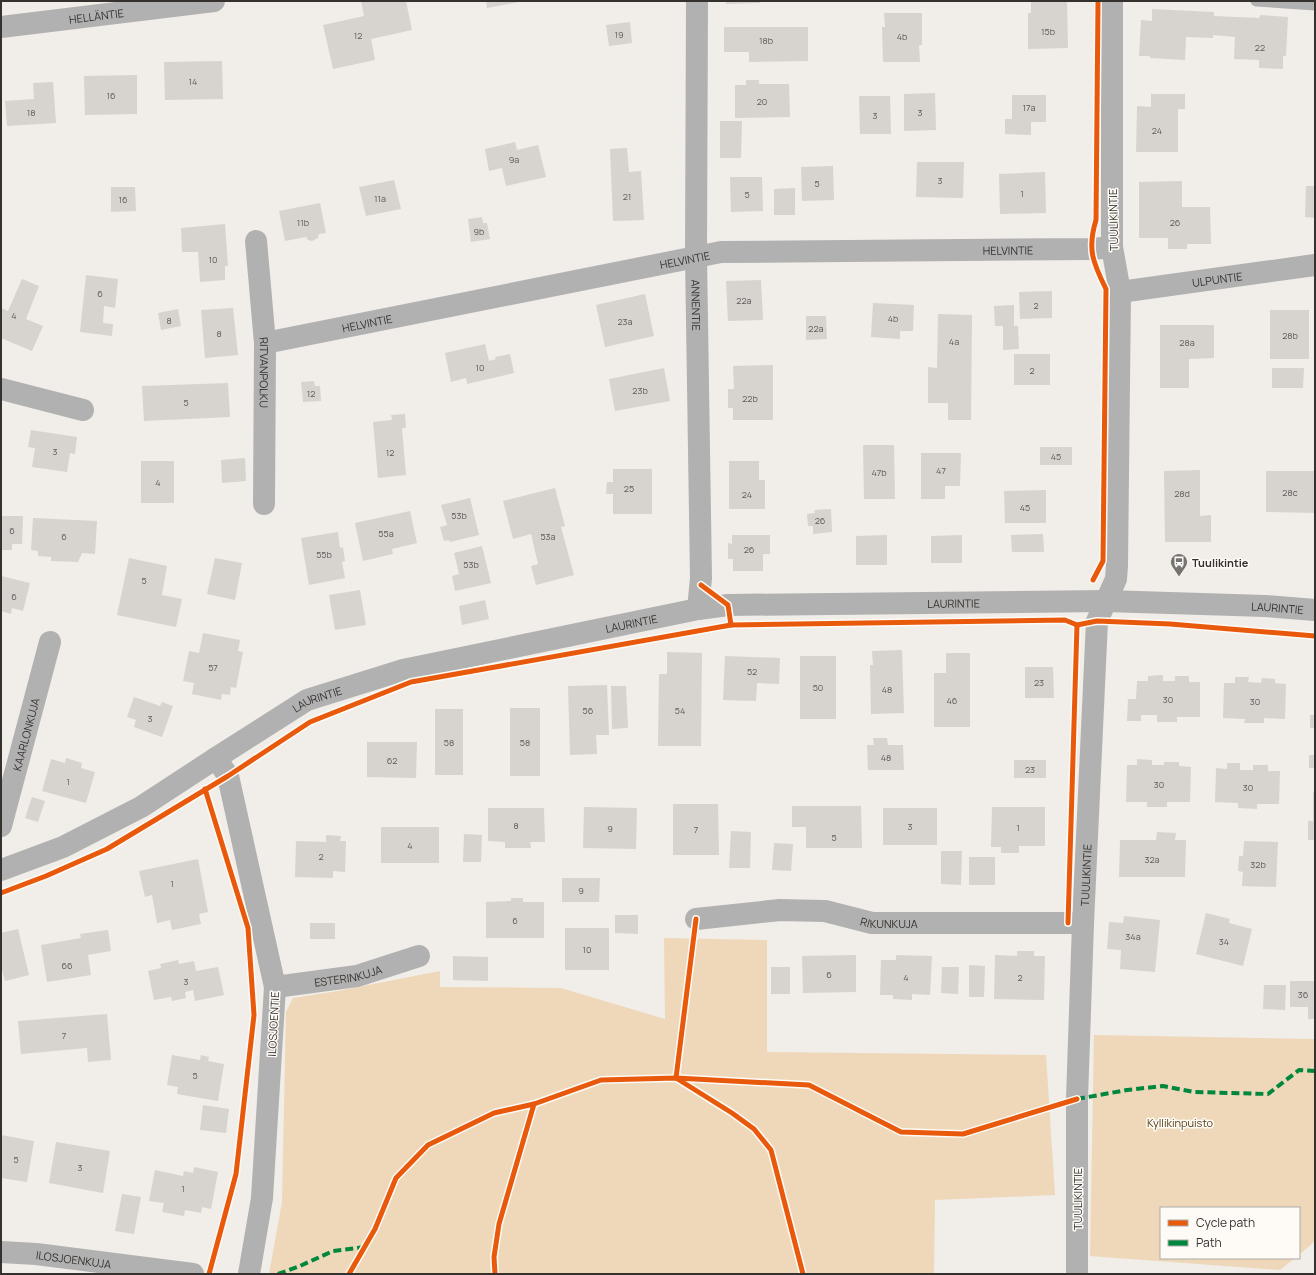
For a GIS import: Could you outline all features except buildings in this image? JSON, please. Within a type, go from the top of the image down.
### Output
[{"type":"street","name":"HELLÄNTIE","points":[[1,27],[214,1]]},
{"type":"street","name":"ANNENTIE","points":[[697,1],[696,256],[701,578],[698,609]]},
{"type":"street","name":"TUULIKINTIE","points":[[1078,1274],[1077,1099],[1096,621],[1116,579],[1117,566],[1120,292],[1112,247],[1112,1]]},
{"type":"street","name":"RITVANPOLKU","points":[[256,241],[264,343],[264,504]]},
{"type":"street","name":"HELVINTIE","points":[[264,343],[721,252],[1084,249],[1112,247]]},
{"type":"street","name":"ULPUNTIE","points":[[1120,292],[1315,265]]},
{"type":"street","points":[[1,389],[83,410]]},
{"type":"street","name":"LAURINTIE","points":[[1,869],[63,847],[141,807],[307,700],[404,670],[698,609],[728,605],[1106,601],[1265,606],[1315,610]]},
{"type":"street","name":"KAARLONKUJA","points":[[1,826],[50,642]]},
{"type":"street","name":"ILOSJOENTIE","points":[[216,758],[228,776],[275,988],[262,1198],[249,1274]]},
{"type":"street","name":"RIKUNKUJA","points":[[696,918],[780,910],[825,911],[872,923],[1083,923]]},
{"type":"street","name":"ESTERINKUJA","points":[[275,988],[357,976],[419,956]]},
{"type":"street","name":"ILOSJOENKUJA","points":[[1,1252],[36,1254],[193,1274]]},
{"type":"lane","points":[[1256,1],[1315,5]]},
{"type":"green space","points":[[664,938],[767,940],[767,1052],[1046,1055],[1055,1195],[935,1200],[934,1274],[269,1274],[282,1202],[286,1012],[293,998],[338,991],[440,971],[440,987],[561,988],[665,1019]]},
{"type":"green space","name":"Kyllikinpuisto","points":[[1094,1035],[1315,1039],[1315,1241],[1300,1254],[1300,1207],[1160,1207],[1160,1259],[1294,1259],[1280,1270],[1090,1256]]},
{"type":"marked path","points":[[1077,1099],[1127,1090],[1163,1086],[1194,1092],[1268,1094],[1299,1070],[1315,1071]]},
{"type":"marked path","points":[[278,1274],[333,1251],[365,1247]]},
{"type":"cycle path","points":[[1093,580],[1103,561],[1106,289],[1095,263],[1092,248],[1093,230],[1096,220],[1098,1]]},
{"type":"cycle path","points":[[701,585],[728,605],[731,625]]},
{"type":"cycle path","points":[[1,893],[46,876],[107,849],[228,776],[310,722],[411,682],[731,625],[1065,620],[1077,625],[1097,621],[1170,624],[1315,636]]},
{"type":"cycle path","points":[[1068,923],[1077,625]]},
{"type":"cycle path","points":[[205,789],[248,928],[254,1015],[236,1174],[209,1274]]},
{"type":"cycle path","points":[[696,919],[676,1078],[732,1113],[754,1129],[771,1150],[803,1274]]},
{"type":"cycle path","points":[[349,1274],[375,1229],[396,1178],[428,1145],[494,1113],[534,1104],[601,1080],[676,1078],[809,1085],[901,1132],[963,1134],[1077,1099]]},
{"type":"cycle path","points":[[495,1274],[494,1257],[499,1224],[534,1104]]},
{"type":"place","name":"Tuulikintie","points":[[1179,577]]}]
